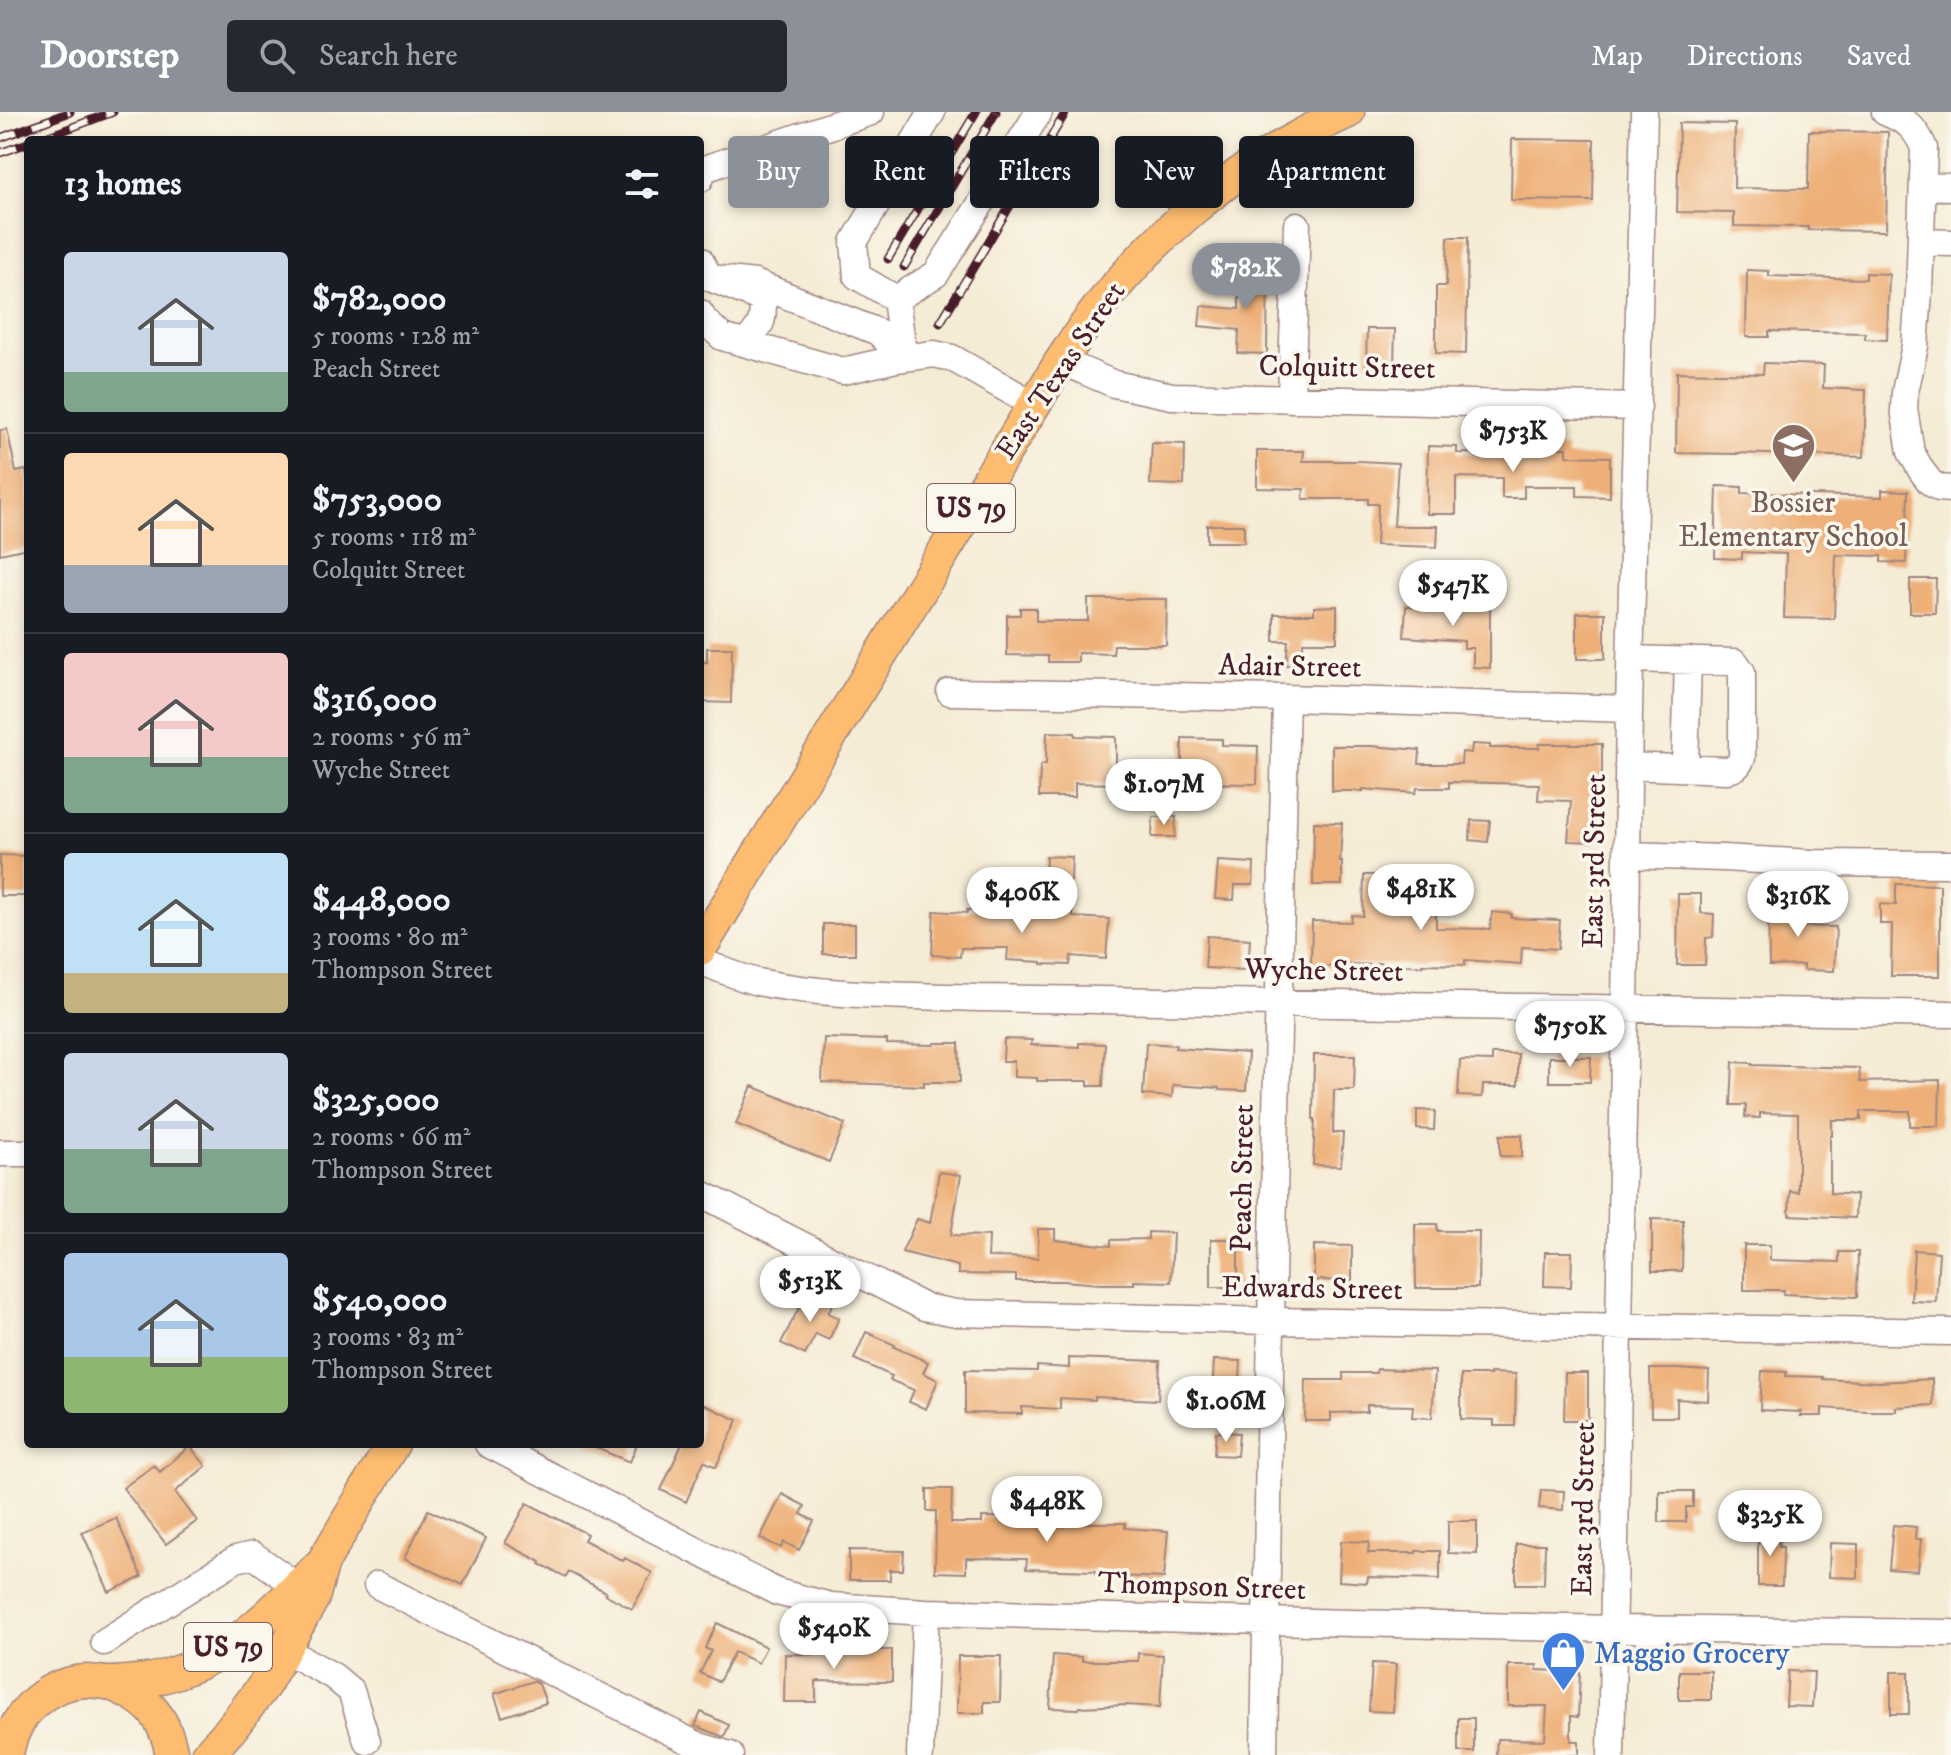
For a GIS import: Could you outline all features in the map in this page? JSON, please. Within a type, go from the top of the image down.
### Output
[{"type":"main road","name":"East Texas Street","points":[[704,943],[1061,361],[1103,301],[1177,223],[1307,120],[1348,112]]},
{"type":"main road","name":"US 79","points":[[207,1755],[265,1684],[313,1598],[323,1562],[391,1448]]},
{"type":"main road","name":"US 79","points":[[0,1715],[30,1705],[66,1684],[151,1679],[198,1664],[252,1629],[323,1562]]},
{"type":"main road","name":"US 79","points":[[108,1683],[132,1692],[151,1708],[165,1729],[172,1755]]},
{"type":"main road","name":"US 79","points":[[7,1755],[17,1723],[30,1705]]},
{"type":"street","points":[[704,169],[871,112]]},
{"type":"street","points":[[896,299],[857,276],[854,242],[932,112]]},
{"type":"street","points":[[896,299],[936,274],[1039,112]]},
{"type":"street","name":"East 3rd Street","points":[[1611,1755],[1630,659],[1644,112]]},
{"type":"street","points":[[1885,112],[1910,124],[1924,148],[1915,346],[1905,392],[1906,428],[1911,452],[1930,482],[1939,488],[1951,489]]},
{"type":"street","points":[[1923,186],[1951,187]]},
{"type":"street","points":[[1291,399],[1297,225]]},
{"type":"street","points":[[1921,242],[1951,243]]},
{"type":"street","points":[[704,278],[755,283],[878,332],[904,358]]},
{"type":"street","points":[[704,278],[762,299],[764,313],[758,330],[745,343]]},
{"type":"street","points":[[896,299],[904,358]]},
{"type":"street","points":[[704,320],[722,337],[843,371],[934,354],[952,358],[1035,405]]},
{"type":"street","name":"Colquitt Street","points":[[1061,361],[1114,384],[1172,396],[1638,407]]},
{"type":"street","points":[[1628,766],[1734,769],[1742,758],[1742,672],[1735,662],[1630,659]]},
{"type":"street","points":[[1685,768],[1688,660]]},
{"type":"street","name":"Adair Street","points":[[950,692],[1286,698],[1629,709]]},
{"type":"street","name":"Peach Street","points":[[1264,1755],[1286,698]]},
{"type":"street","points":[[1627,855],[1812,863],[1951,864]]},
{"type":"street","name":"Wyche Street","points":[[704,963],[757,982],[830,993],[1951,1014]]},
{"type":"street","points":[[0,1153],[24,1153]]},
{"type":"street","name":"Edwards Street","points":[[704,1195],[924,1307],[956,1313],[1951,1332]]},
{"type":"street","name":"Thompson Street","points":[[500,1448],[777,1592],[831,1606],[926,1612],[1267,1621],[1951,1633]]},
{"type":"street","points":[[104,1642],[236,1559],[253,1555],[297,1586]]},
{"type":"street","points":[[377,1585],[699,1746],[730,1755]]},
{"type":"street","points":[[920,1755],[926,1612]]},
{"type":"street","points":[[285,1650],[333,1676],[351,1691],[367,1741]]},
{"type":"building","points":[[1679,123],[1735,124],[1734,188],[1808,189],[1809,131],[1888,132],[1886,231],[1734,226],[1734,213],[1677,212]]},
{"type":"building","points":[[1512,139],[1594,140],[1593,201],[1511,200]]},
{"type":"building","points":[[1448,237],[1468,237],[1466,354],[1436,353],[1436,286],[1446,286]]},
{"type":"building","points":[[1249,254],[1268,254],[1267,354],[1238,353],[1239,330],[1199,326],[1201,306],[1239,309],[1239,297],[1249,298]]},
{"type":"building","points":[[1747,270],[1769,271],[1769,276],[1866,279],[1866,273],[1889,274],[1887,340],[1865,339],[1865,333],[1769,331],[1769,337],[1746,337]]},
{"type":"building","points":[[1367,329],[1395,329],[1394,365],[1366,365]]},
{"type":"building","points":[[1764,363],[1824,365],[1823,388],[1866,390],[1864,457],[1676,453],[1677,372],[1763,374]]},
{"type":"building","points":[[7,429],[16,472],[24,470],[24,549],[0,554],[0,430]]},
{"type":"building","points":[[1152,443],[1185,444],[1184,485],[1150,484]]},
{"type":"building","points":[[1428,446],[1457,447],[1457,453],[1540,454],[1540,448],[1567,448],[1567,456],[1610,457],[1610,497],[1577,496],[1577,486],[1524,486],[1524,498],[1502,498],[1502,478],[1456,477],[1456,514],[1427,514]]},
{"type":"building","points":[[1257,451],[1304,451],[1303,461],[1398,463],[1394,526],[1438,526],[1437,547],[1376,545],[1378,504],[1368,504],[1368,499],[1303,499],[1304,489],[1257,488]]},
{"type":"building","points":[[1717,486],[1742,487],[1742,493],[1882,497],[1882,490],[1908,491],[1906,563],[1881,562],[1881,556],[1836,555],[1834,619],[1784,618],[1786,554],[1742,552],[1742,559],[1715,558]]},
{"type":"building","points":[[1207,525],[1244,525],[1244,542],[1207,542]]},
{"type":"building","points":[[1910,579],[1936,579],[1935,613],[1910,613]]},
{"type":"building","points":[[1088,599],[1167,599],[1166,645],[1114,645],[1113,654],[1078,653],[1078,662],[1048,662],[1048,656],[1007,655],[1007,615],[1020,615],[1020,608],[1036,608],[1036,621],[1088,621]]},
{"type":"building","points":[[1337,606],[1337,642],[1303,642],[1302,666],[1286,665],[1288,641],[1274,641],[1274,614],[1314,614],[1314,607]]},
{"type":"building","points":[[1406,606],[1490,607],[1490,668],[1473,667],[1473,648],[1464,648],[1464,641],[1404,637]]},
{"type":"building","points":[[1577,613],[1605,613],[1605,659],[1577,659]]},
{"type":"building","points":[[707,648],[732,648],[731,703],[704,702],[704,662],[707,662]]},
{"type":"building","points":[[1047,732],[1116,737],[1116,784],[1075,783],[1075,797],[1039,797],[1040,765],[1046,764]]},
{"type":"building","points":[[1182,738],[1222,739],[1222,745],[1258,746],[1257,784],[1182,783]]},
{"type":"building","points":[[1472,744],[1490,745],[1490,748],[1539,748],[1539,744],[1602,744],[1602,784],[1595,784],[1592,842],[1568,841],[1571,801],[1538,800],[1539,784],[1449,782],[1449,788],[1417,788],[1416,793],[1363,789],[1332,791],[1332,746],[1420,750],[1419,764],[1461,764],[1462,752],[1471,753]]},
{"type":"building","points":[[1153,817],[1176,817],[1175,837],[1152,837]]},
{"type":"building","points":[[1471,820],[1490,821],[1488,842],[1470,840]]},
{"type":"building","points":[[1314,822],[1342,823],[1342,885],[1313,885]]},
{"type":"building","points":[[0,855],[24,856],[24,896],[0,896]]},
{"type":"building","points":[[1046,856],[1072,857],[1071,881],[1045,879]]},
{"type":"building","points":[[1218,861],[1254,863],[1253,885],[1235,885],[1234,900],[1215,899]]},
{"type":"building","points":[[1364,875],[1390,875],[1390,883],[1436,883],[1436,928],[1490,929],[1492,912],[1512,914],[1511,918],[1560,920],[1558,949],[1522,947],[1521,964],[1465,960],[1465,965],[1377,963],[1344,964],[1344,967],[1311,966],[1312,921],[1351,922],[1352,915],[1363,916]]},
{"type":"building","points":[[1896,884],[1940,885],[1940,976],[1891,976],[1892,924],[1880,924],[1880,904],[1896,905]]},
{"type":"building","points":[[1678,894],[1701,894],[1701,913],[1714,914],[1713,937],[1706,938],[1705,965],[1677,965]]},
{"type":"building","points":[[1768,897],[1795,898],[1795,926],[1836,927],[1834,971],[1803,970],[1803,965],[1769,966]]},
{"type":"building","points":[[967,910],[1073,912],[1073,917],[1109,919],[1106,959],[1071,956],[1070,965],[1042,964],[1007,960],[1008,948],[961,948],[960,957],[932,955],[934,911],[967,913]]},
{"type":"building","points":[[823,924],[855,924],[855,954],[823,954]]},
{"type":"building","points":[[1207,936],[1250,939],[1248,970],[1205,968]]},
{"type":"building","points":[[824,1038],[887,1040],[887,1044],[959,1043],[960,1082],[924,1082],[924,1086],[822,1082]]},
{"type":"building","points":[[1004,1039],[1032,1040],[1031,1045],[1079,1047],[1079,1043],[1105,1044],[1103,1086],[1088,1086],[1088,1081],[1037,1081],[1037,1078],[1014,1077],[1014,1061],[1003,1061]]},
{"type":"building","points":[[1146,1043],[1248,1053],[1246,1091],[1173,1085],[1172,1097],[1143,1095]]},
{"type":"building","points":[[1492,1054],[1518,1054],[1518,1085],[1483,1085],[1482,1097],[1458,1096],[1460,1060],[1492,1061]]},
{"type":"building","points":[[1314,1055],[1355,1055],[1354,1090],[1334,1090],[1333,1133],[1343,1133],[1341,1166],[1313,1165]]},
{"type":"building","points":[[1549,1057],[1591,1057],[1590,1082],[1549,1082]]},
{"type":"building","points":[[1733,1062],[1859,1068],[1860,1082],[1940,1080],[1939,1126],[1910,1126],[1910,1111],[1861,1111],[1861,1120],[1832,1120],[1830,1193],[1856,1195],[1855,1218],[1789,1215],[1790,1191],[1798,1192],[1798,1114],[1760,1113],[1760,1118],[1745,1117],[1746,1105],[1731,1105]]},
{"type":"building","points":[[752,1086],[845,1124],[829,1162],[736,1124]]},
{"type":"building","points":[[1417,1110],[1435,1111],[1434,1130],[1417,1129]]},
{"type":"building","points":[[1500,1135],[1522,1135],[1522,1157],[1500,1156]]},
{"type":"building","points":[[939,1172],[961,1175],[951,1235],[989,1236],[988,1257],[1038,1258],[1038,1229],[1055,1229],[1055,1240],[1111,1246],[1111,1240],[1148,1239],[1148,1232],[1173,1233],[1171,1282],[1100,1284],[1016,1281],[1016,1275],[958,1274],[958,1266],[902,1252],[917,1219],[930,1223]]},
{"type":"building","points":[[1652,1219],[1683,1220],[1682,1271],[1652,1271]]},
{"type":"building","points":[[1415,1224],[1437,1224],[1438,1231],[1479,1231],[1478,1288],[1416,1288]]},
{"type":"building","points":[[1211,1239],[1238,1239],[1238,1287],[1211,1287]]},
{"type":"building","points":[[1314,1245],[1352,1246],[1352,1281],[1314,1280]]},
{"type":"building","points":[[1744,1245],[1770,1245],[1770,1260],[1839,1262],[1839,1252],[1858,1252],[1857,1297],[1783,1294],[1784,1290],[1744,1290]]},
{"type":"building","points":[[1914,1250],[1939,1252],[1936,1302],[1911,1301]]},
{"type":"building","points":[[1545,1252],[1572,1252],[1571,1287],[1544,1286]]},
{"type":"building","points":[[807,1292],[832,1305],[828,1313],[839,1318],[829,1340],[816,1334],[805,1355],[781,1343]]},
{"type":"building","points":[[866,1332],[928,1362],[923,1373],[938,1380],[926,1409],[909,1402],[914,1390],[854,1359]]},
{"type":"building","points":[[1069,1358],[1160,1361],[1158,1400],[1060,1398],[1060,1409],[1022,1407],[1022,1414],[965,1413],[965,1370],[1037,1371],[1037,1366],[1069,1368]]},
{"type":"building","points":[[1214,1360],[1241,1361],[1239,1395],[1212,1394]]},
{"type":"building","points":[[1377,1369],[1435,1371],[1432,1418],[1412,1417],[1413,1406],[1367,1405],[1367,1412],[1331,1413],[1331,1421],[1305,1421],[1306,1380],[1343,1380],[1343,1373],[1376,1373]]},
{"type":"building","points":[[1650,1369],[1709,1371],[1708,1401],[1677,1399],[1677,1417],[1651,1417]]},
{"type":"building","points":[[1762,1371],[1787,1372],[1786,1376],[1879,1382],[1932,1379],[1933,1405],[1896,1407],[1896,1411],[1822,1408],[1822,1416],[1760,1410]]},
{"type":"building","points":[[1565,1373],[1588,1373],[1588,1420],[1564,1420]]},
{"type":"building","points":[[1516,1374],[1515,1426],[1494,1426],[1494,1420],[1461,1419],[1461,1375]]},
{"type":"building","points":[[704,1405],[738,1420],[716,1467],[704,1461],[686,1502],[661,1490],[680,1448],[704,1448]]},
{"type":"building","points":[[1216,1432],[1239,1433],[1237,1456],[1214,1455]]},
{"type":"building","points":[[188,1448],[192,1448],[206,1466],[175,1492],[197,1521],[166,1544],[123,1488],[154,1465],[160,1472]]},
{"type":"building","points":[[596,1448],[635,1448],[630,1462]]},
{"type":"building","points":[[927,1489],[952,1489],[951,1523],[982,1523],[982,1517],[1022,1518],[1021,1525],[1064,1527],[1065,1523],[1125,1523],[1125,1528],[1168,1531],[1164,1578],[1096,1575],[1096,1571],[1026,1569],[1027,1559],[966,1558],[966,1573],[935,1572],[936,1511],[927,1511]]},
{"type":"building","points":[[1541,1490],[1564,1491],[1563,1510],[1539,1508]]},
{"type":"building","points":[[1659,1491],[1693,1491],[1693,1507],[1686,1507],[1686,1522],[1659,1522]]},
{"type":"building","points":[[782,1494],[805,1506],[801,1514],[814,1521],[799,1550],[784,1542],[781,1548],[760,1538]]},
{"type":"building","points":[[527,1503],[587,1534],[584,1540],[652,1573],[632,1609],[569,1572],[566,1577],[505,1543]]},
{"type":"building","points":[[428,1510],[486,1538],[463,1585],[405,1558]]},
{"type":"building","points":[[116,1518],[142,1577],[109,1592],[82,1532]]},
{"type":"building","points":[[1448,1521],[1477,1521],[1477,1554],[1448,1553]]},
{"type":"building","points":[[1763,1524],[1779,1524],[1779,1547],[1783,1547],[1782,1586],[1758,1586],[1758,1542],[1763,1542]]},
{"type":"building","points":[[1893,1525],[1916,1527],[1915,1539],[1921,1539],[1918,1571],[1889,1569]]},
{"type":"building","points":[[1341,1541],[1369,1542],[1368,1553],[1440,1551],[1440,1579],[1368,1577],[1367,1583],[1339,1581]]},
{"type":"building","points":[[1830,1543],[1858,1544],[1858,1578],[1829,1577]]},
{"type":"building","points":[[1516,1544],[1545,1544],[1544,1584],[1516,1584]]},
{"type":"building","points":[[849,1550],[904,1551],[903,1570],[890,1570],[890,1580],[849,1580]]},
{"type":"building","points":[[717,1623],[766,1647],[758,1663],[734,1652],[719,1682],[700,1673],[711,1651],[705,1648]]},
{"type":"building","points":[[836,1650],[892,1650],[892,1682],[816,1681],[816,1702],[784,1702],[785,1654],[836,1655]]},
{"type":"building","points":[[1138,1653],[1163,1655],[1160,1707],[1050,1708],[1053,1655],[1082,1657],[1082,1661],[1138,1661]]},
{"type":"building","points":[[958,1656],[1001,1656],[1000,1702],[984,1702],[984,1713],[957,1713]]},
{"type":"building","points":[[1372,1663],[1396,1664],[1393,1712],[1369,1711]]},
{"type":"building","points":[[1508,1665],[1537,1665],[1537,1670],[1580,1672],[1578,1717],[1571,1716],[1571,1741],[1579,1741],[1579,1755],[1496,1755],[1497,1739],[1545,1740],[1547,1706],[1508,1706]]},
{"type":"building","points":[[1679,1671],[1711,1671],[1711,1700],[1679,1700]]},
{"type":"building","points":[[1788,1671],[1814,1672],[1812,1707],[1786,1706]]},
{"type":"building","points":[[1891,1672],[1909,1672],[1909,1714],[1891,1714]]},
{"type":"building","points":[[533,1681],[539,1684],[546,1703],[502,1717],[494,1694]]},
{"type":"building","points":[[701,1712],[729,1725],[724,1737],[695,1726]]},
{"type":"building","points":[[1458,1718],[1474,1718],[1474,1752],[1458,1752]]},
{"type":"railway","points":[[0,138],[70,112]]},
{"type":"railway","points":[[49,136],[113,112]]},
{"type":"railway","points":[[888,259],[976,112]]},
{"type":"railway","points":[[904,267],[996,112]]},
{"type":"railway","points":[[940,323],[1066,112]]},
{"type":"railway","points":[[0,153],[24,144]]},
{"type":"place","name":"Bossier Elementary School","points":[[1793,484]]},
{"type":"place","name":"Maggio Grocery","points":[[1563,1693]]}]
